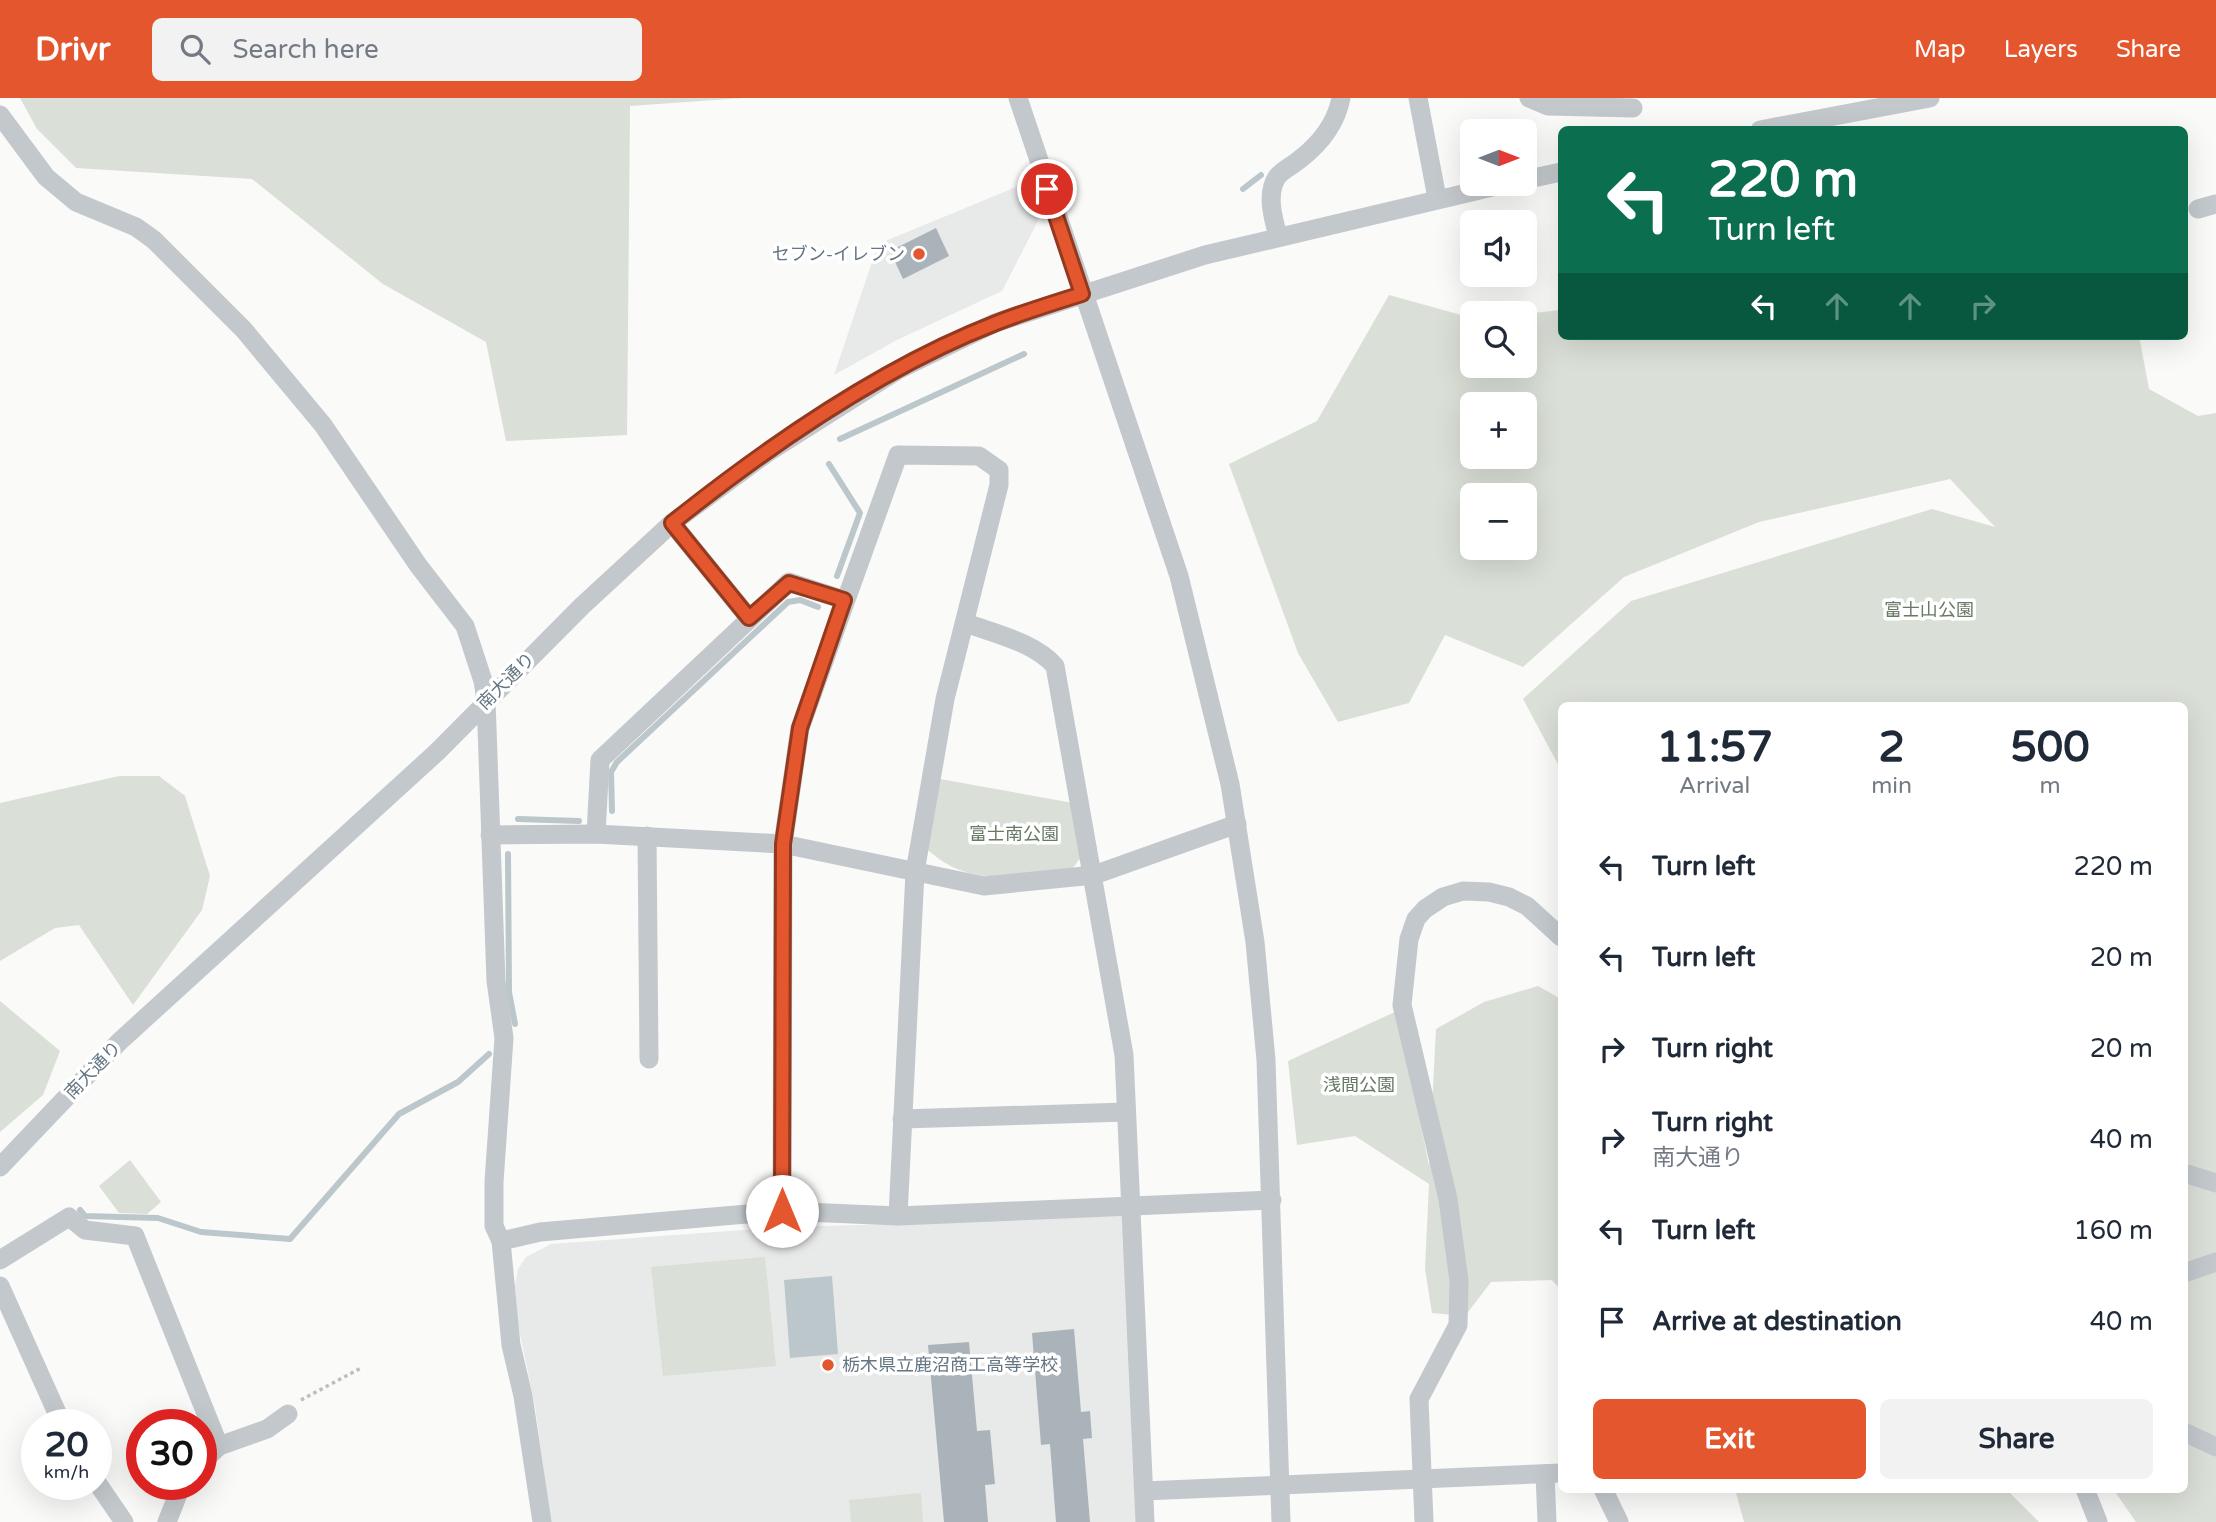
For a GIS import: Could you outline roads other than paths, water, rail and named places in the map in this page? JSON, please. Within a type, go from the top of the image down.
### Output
[{"type":"street","points":[[1018,98],[1179,576],[1215,716],[1237,824],[1255,942],[1266,1060],[1281,1522]]},
{"type":"street","points":[[1278,236],[1271,213],[1273,189],[1278,176],[1315,147],[1334,121],[1341,98]]},
{"type":"street","points":[[1418,98],[1437,198]]},
{"type":"street","points":[[1529,98],[1548,106],[1633,108]]},
{"type":"street","points":[[1781,126],[1930,98]]},
{"type":"street","points":[[0,115],[46,177],[76,202],[136,227],[154,240],[244,330],[323,425],[418,565],[465,626],[484,681],[486,700],[496,981],[504,1038],[494,1182],[494,1226],[501,1241],[511,1345],[525,1408],[542,1522]]},
{"type":"street","points":[[1537,177],[1558,173]]},
{"type":"street","name":"南大通り","points":[[0,1167],[119,1042],[437,752],[486,700],[672,523],[766,453],[898,370],[995,323],[1082,294],[1278,236],[1460,193]]},
{"type":"street","points":[[782,1211],[783,844],[800,728],[898,455],[979,456],[999,470],[999,485],[966,623],[944,699],[915,872],[913,964],[898,1216]]},
{"type":"street","points":[[672,523],[749,618]]},
{"type":"street","points":[[596,834],[600,760],[749,618],[789,583],[844,600]]},
{"type":"street","points":[[966,623],[1028,646],[1046,656],[1055,666],[1123,1042],[1133,1203],[1145,1522]]},
{"type":"street","points":[[489,835],[596,834],[783,844],[984,886],[1094,875],[1237,824]]},
{"type":"street","points":[[647,836],[649,1059]]},
{"type":"street","points":[[1424,1522],[1419,1399],[1458,1325],[1459,1281],[1448,1199],[1402,1005],[1409,939],[1416,919],[1425,909],[1443,898],[1463,891],[1489,892],[1509,897],[1527,906],[1558,934]]},
{"type":"street","points":[[902,1119],[1126,1112]]},
{"type":"street","points":[[2188,1174],[2216,1183]]},
{"type":"street","points":[[501,1241],[540,1232],[782,1211],[898,1216],[1133,1203],[1272,1200]]},
{"type":"street","points":[[0,1260],[69,1217],[85,1230],[135,1236],[219,1446],[267,1429],[288,1414]]},
{"type":"street","points":[[2188,1272],[2216,1262]]},
{"type":"street","points":[[0,1286],[55,1409]]},
{"type":"street","points":[[2188,1434],[2216,1447]]},
{"type":"street","points":[[1144,1491],[1553,1474],[1547,1522]]},
{"type":"street","points":[[1606,1493],[1619,1522]]},
{"type":"street","points":[[2087,1493],[2098,1522]]},
{"type":"street","points":[[109,1500],[124,1522]]},
{"type":"street","points":[[167,1522],[176,1500]]},
{"type":"waterway","points":[[1243,189],[1261,175]]},
{"type":"waterway","points":[[840,439],[1024,354]]},
{"type":"waterway","points":[[829,464],[860,513],[837,576]]},
{"type":"waterway","points":[[612,811],[611,772],[617,762],[788,602],[800,600],[818,607]]},
{"type":"waterway","points":[[518,819],[579,821]]},
{"type":"waterway","points":[[508,854],[509,992],[515,1024]]},
{"type":"waterway","points":[[80,1210],[85,1216],[158,1218],[201,1232],[290,1239],[399,1114],[458,1082],[489,1054]]},
{"type":"place","name":"セブン-イレブン","points":[[919,254]]},
{"type":"place","name":"栃木県立鹿沼商工高等学校","points":[[828,1365]]},
{"type":"park label","name":"富士山公園","points":[[1929,610]]},
{"type":"park label","name":"富士南公園","points":[[1014,834]]},
{"type":"park label","name":"浅間公園","points":[[1359,1085]]}]
